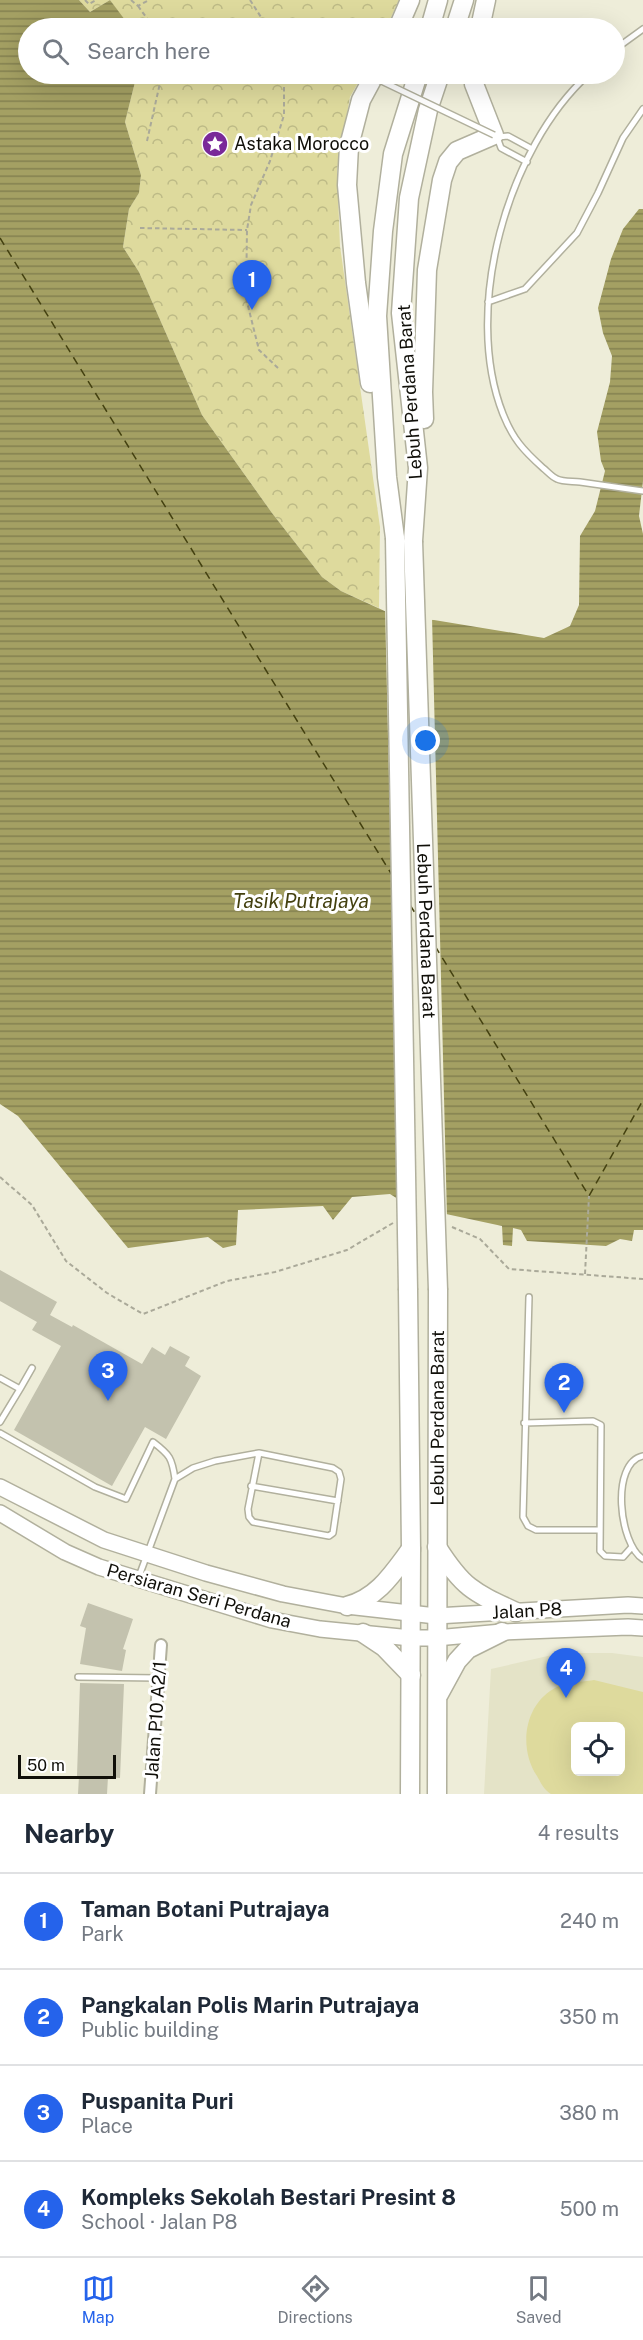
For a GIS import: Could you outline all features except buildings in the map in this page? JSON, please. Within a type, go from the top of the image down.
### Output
[{"type":"main road","points":[[402,18],[410,0]]},
{"type":"main road","points":[[433,18],[438,0]]},
{"type":"main road","points":[[458,18],[464,0]]},
{"type":"main road","points":[[482,18],[486,0]]},
{"type":"main road","points":[[369,84],[361,100],[349,146],[347,185],[353,260],[376,422],[387,477]]},
{"type":"main road","name":"Lebuh Perdana Barat","points":[[415,84],[393,154],[383,231],[377,316],[387,477],[404,539],[440,1332],[436,1616],[437,1794]]},
{"type":"main road","name":"Lebuh Perdana Barat","points":[[410,1794],[411,1549],[404,539],[418,468],[401,313],[409,198],[428,110],[437,84]]},
{"type":"main road","points":[[418,468],[424,421],[427,270],[442,180],[448,162],[457,151],[496,136],[474,84]]},
{"type":"main road","points":[[437,1547],[453,1573],[466,1587],[516,1612]]},
{"type":"main road","points":[[347,1606],[360,1603],[379,1589],[411,1549]]},
{"type":"main road","points":[[438,1696],[457,1661],[468,1649],[502,1632]]},
{"type":"main road","points":[[363,1634],[384,1647],[411,1675]]},
{"type":"street","name":"Persiaran Seri Perdana","points":[[0,1487],[104,1540],[147,1555],[283,1594],[347,1606],[410,1613]]},
{"type":"street","name":"Persiaran Seri Perdana","points":[[0,1514],[65,1552],[99,1567],[138,1580],[272,1620],[363,1634],[411,1638]]},
{"type":"street","name":"Jalan P8","points":[[410,1613],[436,1616],[643,1606]]},
{"type":"street","name":"Jalan P8","points":[[411,1638],[502,1632],[643,1628]]},
{"type":"street","name":"Jalan P10 A2/1","points":[[150,1794],[161,1645]]},
{"type":"lane","points":[[625,42],[643,28]]},
{"type":"lane","points":[[392,84],[496,136],[508,136],[532,149]]},
{"type":"lane","points":[[580,84],[555,112],[532,149],[512,196],[497,245],[488,302],[488,351],[495,394],[508,428],[521,449],[557,479],[643,491]]},
{"type":"lane","points":[[488,302],[525,289],[576,233],[598,193],[623,138],[643,109]]},
{"type":"lane","points":[[496,136],[501,148],[527,162]]},
{"type":"lane","points":[[529,1297],[523,1517],[528,1526],[536,1530],[600,1530]]},
{"type":"lane","points":[[0,1422],[32,1368]]},
{"type":"lane","points":[[0,1378],[20,1389]]},
{"type":"lane","points":[[524,1423],[593,1421],[601,1425],[600,1551],[605,1556],[623,1557],[631,1548]]},
{"type":"lane","points":[[0,1433],[95,1487],[126,1498],[153,1442],[168,1452],[172,1460],[175,1479],[138,1580]]},
{"type":"lane","points":[[175,1479],[193,1468],[215,1461],[259,1453],[333,1468],[339,1472],[341,1479],[333,1533],[329,1536],[253,1522],[249,1517],[248,1509],[259,1453]]},
{"type":"lane","points":[[643,1456],[632,1460],[626,1469],[623,1480],[622,1520],[631,1548],[643,1559]]},
{"type":"lane","points":[[251,1486],[338,1501]]},
{"type":"lane","points":[[78,1677],[159,1678]]},
{"type":"path","points":[[85,0],[89,4],[96,0]]},
{"type":"path","points":[[131,0],[147,18]]},
{"type":"path","points":[[138,6],[149,0]]},
{"type":"path","points":[[250,0],[262,18]]},
{"type":"path","points":[[147,141],[160,84]]},
{"type":"path","points":[[278,368],[259,350],[246,298],[247,230],[251,205],[270,161],[284,115],[284,84]]},
{"type":"path","points":[[140,228],[247,230]]},
{"type":"path","points":[[0,1177],[32,1205],[66,1261],[108,1293],[143,1314],[227,1281],[275,1272],[346,1250],[393,1223]]},
{"type":"path","points":[[585,1274],[589,1196]]},
{"type":"path","points":[[446,1227],[456,1227],[480,1239],[509,1269],[643,1279]]},
{"type":"shaded area","points":[[561,1653],[612,1653],[643,1657],[643,1794],[484,1794],[491,1669]]},
{"type":"green space","points":[[79,0],[110,0],[90,12]]},
{"type":"green space","points":[[110,0],[399,0],[391,18],[122,18]]},
{"type":"green space","points":[[134,84],[357,84],[350,97],[337,170],[340,246],[380,527],[379,608],[341,591],[322,577],[272,513],[202,415],[139,272],[123,247],[129,209],[139,193],[141,175],[125,122]]},
{"type":"green space","points":[[594,1680],[643,1692],[643,1794],[551,1794],[543,1786],[527,1753],[526,1740],[531,1715],[546,1694],[561,1685]]},
{"type":"water","name":"Tasik Putrajaya","points":[[0,0],[79,0],[90,12],[110,0],[124,18],[18,18],[18,84],[134,84],[125,122],[141,175],[139,193],[129,209],[123,247],[139,272],[202,415],[272,513],[322,577],[341,591],[402,619],[434,620],[544,638],[570,626],[579,605],[580,536],[595,511],[605,471],[601,461],[597,432],[610,382],[612,356],[603,333],[598,308],[611,259],[623,229],[639,209],[643,209],[643,481],[639,516],[643,534],[643,1230],[634,1230],[632,1241],[620,1239],[606,1246],[527,1241],[521,1230],[513,1228],[512,1246],[503,1245],[502,1226],[446,1214],[420,1213],[390,1194],[352,1197],[333,1220],[323,1206],[238,1210],[236,1245],[223,1248],[208,1237],[128,1248],[18,1116],[0,1104]]},
{"type":"pier","points":[[385,608],[403,616],[432,617],[447,1217],[419,1216],[399,1203]]},
{"type":"ferry route","points":[[0,238],[392,875]]},
{"type":"ferry route","points":[[410,905],[417,916]]},
{"type":"ferry route","points":[[435,946],[589,1196],[643,1100]]},
{"type":"place","name":"Astaka Morocco","points":[[215,144]]},
{"type":"place","name":"Taman Botani Putrajaya","points":[[252,310]]},
{"type":"place","name":"Puspanita Puri","points":[[108,1401]]},
{"type":"place","name":"Pangkalan Polis Marin Putrajaya","points":[[564,1413]]},
{"type":"place","name":"Kompleks Sekolah Bestari Presint 8","points":[[566,1698]]}]
